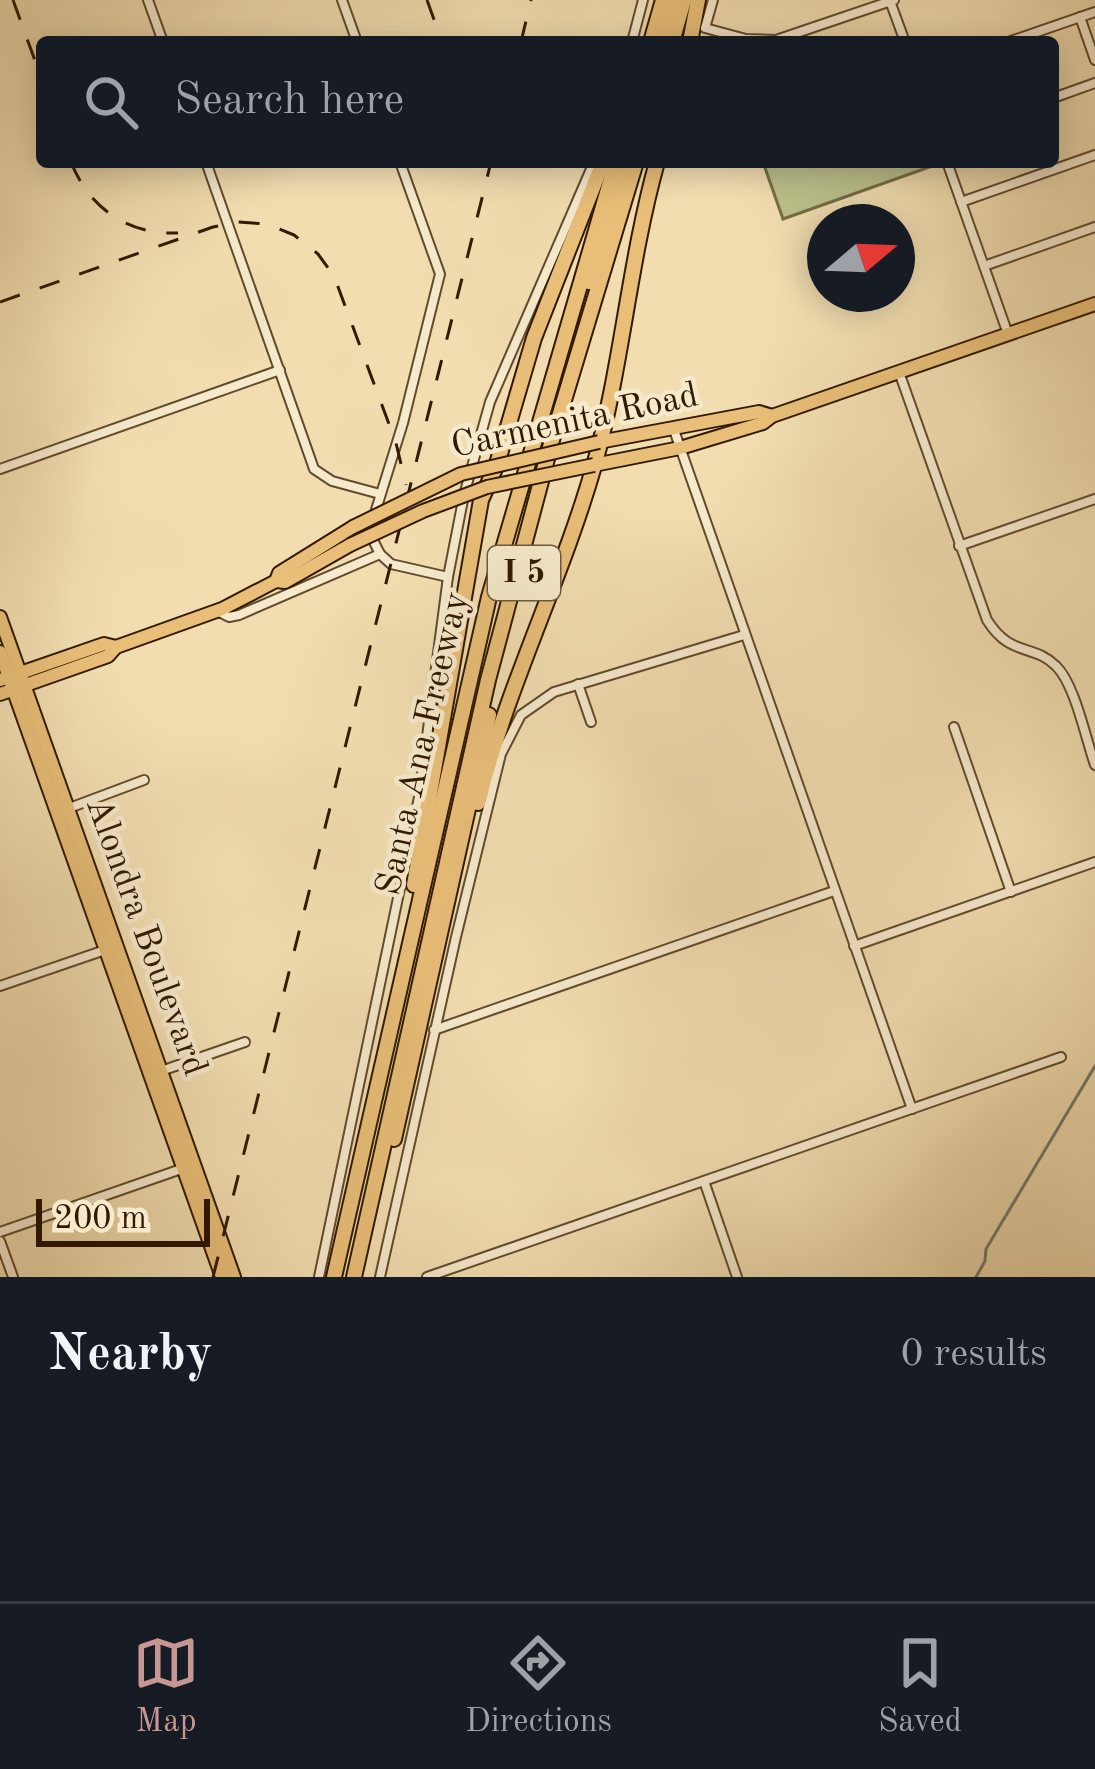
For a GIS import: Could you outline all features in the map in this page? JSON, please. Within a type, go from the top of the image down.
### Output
[{"type":"highway","points":[[678,36],[691,0]]},
{"type":"highway","points":[[690,36],[691,0]]},
{"type":"highway","points":[[652,36],[666,2]]},
{"type":"highway","points":[[663,36],[666,2]]},
{"type":"highway","points":[[404,961],[415,875],[487,487],[534,338],[601,168]]},
{"type":"highway","name":"Santa Ana Freeway","points":[[334,1277],[505,538],[614,168]]},
{"type":"highway","points":[[350,1277],[489,634],[540,444],[624,168]]},
{"type":"highway","points":[[350,1277],[488,680],[540,483],[638,168]]},
{"type":"highway","name":"Santa Ana Freeway","points":[[363,1277],[504,646],[638,168]]},
{"type":"highway","points":[[427,990],[503,715],[594,465],[656,168]]},
{"type":"main road","name":"Carmenita Road","points":[[11,683],[104,644],[116,647],[217,611],[276,581],[285,582],[423,511],[487,487],[680,448],[1095,304]]},
{"type":"main road","name":"Carmenita Road","points":[[276,581],[279,573],[352,526],[424,489],[497,464],[759,412],[772,416]]},
{"type":"main road","name":"Alondra Boulevard","points":[[0,617],[11,683]]},
{"type":"main road","name":"Alondra Boulevard","points":[[0,652],[234,1277]]},
{"type":"main road","name":"Alondra Boulevard","points":[[98,911],[106,950],[156,1073]]},
{"type":"main road","name":"Alondra Boulevard","points":[[189,1167],[221,1277]]},
{"type":"street","points":[[148,0],[161,36]]},
{"type":"street","points":[[342,0],[355,36]]},
{"type":"street","points":[[634,36],[643,0]]},
{"type":"street","points":[[713,0],[706,28],[735,36]]},
{"type":"street","points":[[788,36],[891,0],[903,36]]},
{"type":"street","points":[[1025,36],[1095,12]]},
{"type":"street","points":[[1080,17],[1095,60]]},
{"type":"street","points":[[1059,96],[1095,83]]},
{"type":"street","points":[[1059,167],[1095,154]]},
{"type":"street","points":[[208,168],[314,469],[332,481],[380,494]]},
{"type":"street","points":[[402,168],[440,274],[404,423],[380,494],[373,540],[391,564],[448,578]]},
{"type":"street","points":[[319,1277],[419,797],[464,495],[490,402],[591,168]]},
{"type":"street","points":[[949,168],[1008,334]]},
{"type":"street","points":[[961,202],[1056,168]]},
{"type":"street","points":[[984,266],[1095,226]]},
{"type":"street","points":[[0,469],[280,370]]},
{"type":"street","points":[[899,372],[959,546],[996,633],[1018,651],[1054,664],[1062,673],[1095,765]]},
{"type":"street","points":[[674,430],[911,1109]]},
{"type":"street","points":[[959,546],[1095,499]]},
{"type":"street","points":[[217,611],[229,617],[239,615],[380,554]]},
{"type":"street","points":[[380,1277],[434,1030],[506,740],[515,723],[535,703],[578,684],[744,635]]},
{"type":"street","points":[[578,684],[591,722]]},
{"type":"street","points":[[954,727],[1011,892]]},
{"type":"street","points":[[62,810],[144,781]]},
{"type":"street","points":[[854,946],[1095,862]]},
{"type":"street","points":[[434,1030],[834,891]]},
{"type":"street","points":[[0,986],[106,950]]},
{"type":"street","points":[[156,1073],[245,1042]]},
{"type":"street","points":[[428,1277],[1061,1058]]},
{"type":"street","points":[[0,1232],[189,1167]]},
{"type":"street","points":[[704,1181],[737,1277]]},
{"type":"street","points":[[0,1241],[13,1277]]},
{"type":"green space","points":[[765,168],[927,168],[825,204],[807,204],[807,210],[783,219]]},
{"type":"waterway","points":[[976,1277],[986,1249],[1095,1066]]},
{"type":"railway","points":[[13,0],[36,63]]},
{"type":"railway","points":[[427,0],[440,36]]},
{"type":"railway","points":[[522,36],[531,0]]},
{"type":"railway","points":[[74,168],[88,193],[112,216],[143,229],[178,233]]},
{"type":"railway","points":[[213,1277],[490,168]]},
{"type":"railway","points":[[0,302],[213,227],[237,222],[267,224],[294,235],[318,254],[334,276],[396,443],[406,485]]}]
